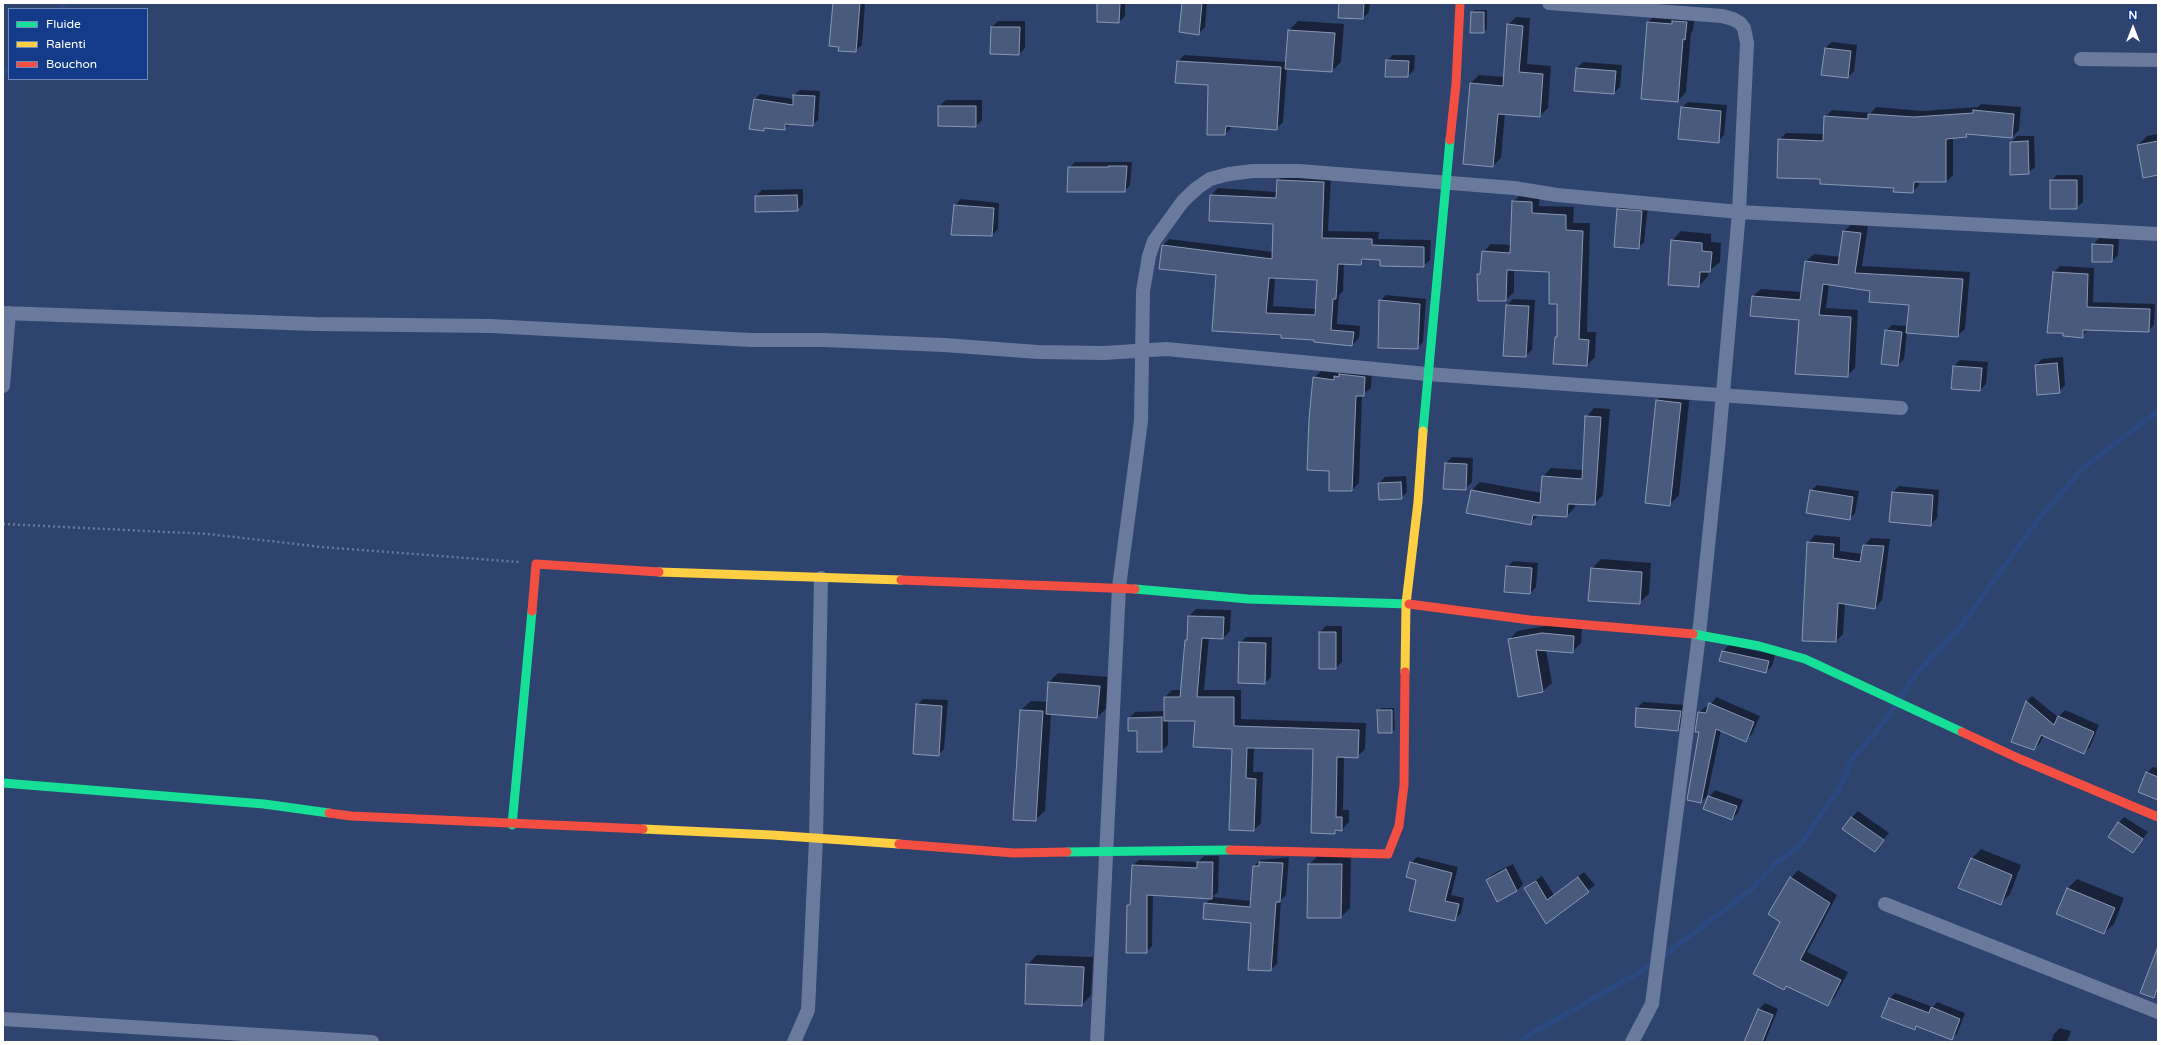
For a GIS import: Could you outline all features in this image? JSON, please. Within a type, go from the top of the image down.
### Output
[{"type":"street","points":[[3,783],[264,804],[351,816],[512,825],[772,835],[1014,853],[1107,853],[1241,850],[1388,854],[1399,826],[1404,785],[1406,604],[1418,502],[1426,374],[1456,84],[1460,3]]},
{"type":"street","points":[[1549,3],[1722,16],[1740,23],[1746,36],[1747,60],[1739,212],[1723,394],[1699,635],[1652,1004],[1632,1042]]},
{"type":"street","points":[[2081,59],[2158,60]]},
{"type":"street","points":[[1097,1042],[1119,587],[1140,434],[1143,291],[1149,256],[1154,241],[1183,201],[1210,179],[1229,174],[1253,171],[1299,171],[1514,188],[1557,195],[1739,212],[2158,234]]},
{"type":"street","points":[[3,386],[6,313],[315,324],[492,326],[751,340],[824,340],[944,345],[1038,352],[1104,353],[1166,349],[1426,374],[1723,394],[1901,408]]},
{"type":"street","points":[[512,825],[536,564],[666,573],[1119,587],[1248,599],[1406,604],[1530,620],[1699,635],[1759,646],[1805,659],[2020,759],[2158,817]]},
{"type":"street","points":[[794,1042],[808,1010],[816,839],[821,578]]},
{"type":"street","points":[[1885,904],[2158,1012]]},
{"type":"street","points":[[3,1020],[372,1042]]},
{"type":"path","points":[[3,524],[208,534],[322,548],[536,564]]},
{"type":"building","points":[[833,3],[860,3],[856,52],[838,51],[839,47],[829,46]]},
{"type":"building","points":[[1097,3],[1120,3],[1119,23],[1097,22]]},
{"type":"building","points":[[1182,3],[1202,3],[1199,35],[1179,32]]},
{"type":"building","points":[[1339,3],[1364,3],[1363,19],[1338,18]]},
{"type":"building","points":[[1471,12],[1484,12],[1484,33],[1470,33]]},
{"type":"building","points":[[1672,21],[1687,22],[1685,40],[1683,39],[1678,102],[1641,99],[1647,22],[1672,24]]},
{"type":"building","points":[[1507,24],[1523,26],[1519,72],[1543,74],[1540,117],[1498,114],[1493,167],[1463,164],[1470,83],[1503,86]]},
{"type":"building","points":[[991,27],[1020,27],[1019,55],[990,54]]},
{"type":"building","points":[[1288,30],[1335,33],[1332,72],[1285,69]]},
{"type":"building","points":[[1825,48],[1851,51],[1848,78],[1821,75]]},
{"type":"building","points":[[1386,60],[1409,61],[1408,77],[1385,77]]},
{"type":"building","points":[[1177,61],[1281,67],[1277,130],[1226,126],[1225,135],[1207,135],[1208,85],[1175,83]]},
{"type":"building","points":[[1576,68],[1616,71],[1614,94],[1574,91]]},
{"type":"building","points":[[793,95],[815,96],[813,126],[785,124],[785,130],[764,128],[764,131],[749,129],[754,99],[793,105]]},
{"type":"building","points":[[938,106],[976,106],[976,127],[938,126]]},
{"type":"building","points":[[1681,107],[1721,111],[1719,143],[1678,139]]},
{"type":"building","points":[[1973,110],[2014,114],[2012,138],[1966,134],[1967,137],[1946,139],[1946,182],[1914,182],[1913,193],[1893,192],[1894,188],[1820,184],[1820,179],[1777,178],[1778,139],[1823,141],[1824,116],[1868,119],[1868,114],[1914,117],[1973,113]]},
{"type":"building","points":[[2028,141],[2029,174],[2010,175],[2010,142]]},
{"type":"building","points":[[2158,141],[2158,175],[2143,178],[2137,145]]},
{"type":"building","points":[[1127,166],[1125,192],[1067,192],[1068,167]]},
{"type":"building","points":[[1277,180],[1324,182],[1322,238],[1372,239],[1372,245],[1424,247],[1424,267],[1380,266],[1380,260],[1362,259],[1361,265],[1338,264],[1336,299],[1333,299],[1331,330],[1354,332],[1352,346],[1314,342],[1314,340],[1281,338],[1281,335],[1212,331],[1216,275],[1159,269],[1162,245],[1272,259],[1273,224],[1209,221],[1210,195],[1276,198]],"holes":[[[1269,278],[1317,280],[1315,315],[1266,313]]]},
{"type":"building","points":[[2050,180],[2077,180],[2077,209],[2050,209]]},
{"type":"building","points":[[797,195],[798,211],[755,212],[755,196]]},
{"type":"building","points":[[1512,201],[1532,202],[1532,213],[1566,215],[1566,230],[1583,231],[1579,339],[1589,340],[1587,366],[1553,364],[1555,337],[1557,337],[1557,304],[1549,304],[1549,272],[1507,270],[1506,301],[1478,301],[1477,274],[1480,274],[1482,251],[1510,253]]},
{"type":"building","points":[[954,205],[994,208],[992,236],[951,235]]},
{"type":"building","points":[[1617,209],[1642,211],[1639,249],[1614,247]]},
{"type":"building","points":[[1843,231],[1861,233],[1855,273],[1963,279],[1958,337],[1906,333],[1909,305],[1869,302],[1870,291],[1823,284],[1819,315],[1851,317],[1848,377],[1795,374],[1799,320],[1750,316],[1752,296],[1800,300],[1805,261],[1838,265]]},
{"type":"building","points":[[1671,240],[1702,243],[1702,251],[1712,252],[1710,272],[1700,272],[1699,287],[1668,285]]},
{"type":"building","points":[[2092,244],[2113,245],[2112,262],[2092,262]]},
{"type":"building","points":[[2053,272],[2088,274],[2087,307],[2150,309],[2149,332],[2083,330],[2083,338],[2063,336],[2063,333],[2047,333]]},
{"type":"building","points":[[1379,300],[1420,304],[1418,349],[1378,348]]},
{"type":"building","points":[[1506,305],[1529,306],[1526,357],[1503,356]]},
{"type":"building","points":[[1885,330],[1902,332],[1898,366],[1881,364]]},
{"type":"building","points":[[2057,363],[2060,393],[2037,395],[2035,365]]},
{"type":"building","points":[[1953,366],[1982,368],[1980,391],[1951,389]]},
{"type":"building","points":[[1339,374],[1365,377],[1364,396],[1356,396],[1352,491],[1329,491],[1329,471],[1307,470],[1309,419],[1313,377],[1334,380],[1334,376],[1339,377]]},
{"type":"building","points":[[1656,400],[1681,403],[1670,506],[1645,503]]},
{"type":"building","points":[[1585,416],[1601,417],[1595,505],[1568,504],[1567,517],[1533,515],[1531,525],[1466,513],[1471,490],[1540,503],[1542,476],[1582,479]]},
{"type":"building","points":[[1445,463],[1467,464],[1466,490],[1443,489]]},
{"type":"building","points":[[1401,482],[1402,499],[1379,500],[1378,483]]},
{"type":"building","points":[[1810,490],[1853,497],[1850,520],[1806,513]]},
{"type":"building","points":[[1892,492],[1933,495],[1931,526],[1889,522]]},
{"type":"building","points":[[1807,542],[1834,544],[1833,558],[1860,562],[1863,545],[1884,546],[1875,609],[1838,603],[1836,642],[1802,641]]},
{"type":"building","points":[[1506,566],[1532,568],[1530,594],[1504,592]]},
{"type":"building","points":[[1591,568],[1642,572],[1640,604],[1588,601]]},
{"type":"building","points":[[1188,616],[1224,617],[1223,639],[1202,638],[1197,697],[1234,697],[1234,726],[1359,730],[1358,758],[1337,757],[1336,817],[1342,817],[1342,831],[1335,830],[1335,834],[1311,833],[1313,749],[1247,748],[1246,778],[1256,779],[1254,831],[1229,830],[1232,749],[1193,747],[1195,721],[1164,721],[1164,697],[1180,697],[1185,640],[1187,640]]},
{"type":"building","points":[[1319,632],[1336,632],[1336,669],[1319,669]]},
{"type":"building","points":[[1542,633],[1574,636],[1573,653],[1536,650],[1543,692],[1518,697],[1508,639]]},
{"type":"building","points":[[1239,642],[1266,643],[1265,684],[1238,683]]},
{"type":"building","points":[[1722,651],[1769,661],[1766,673],[1719,661]]},
{"type":"building","points":[[1048,682],[1100,686],[1097,718],[1046,714]]},
{"type":"building","points":[[2026,701],[2054,725],[2058,716],[2094,732],[2084,754],[2041,735],[2034,750],[2011,742]]},
{"type":"building","points":[[1709,703],[1754,722],[1746,742],[1716,729],[1701,803],[1687,800],[1699,732],[1695,732],[1698,712],[1706,713]]},
{"type":"building","points":[[916,704],[942,706],[939,756],[913,754]]},
{"type":"building","points":[[1636,708],[1681,711],[1678,731],[1635,727]]},
{"type":"building","points":[[1020,710],[1043,711],[1036,821],[1013,820]]},
{"type":"building","points":[[1377,710],[1392,710],[1392,733],[1378,733]]},
{"type":"building","points":[[1162,717],[1162,752],[1137,752],[1137,731],[1128,731],[1128,718]]},
{"type":"building","points":[[2146,772],[2158,777],[2158,800],[2138,792]]},
{"type":"building","points":[[1708,796],[1737,806],[1732,820],[1703,809]]},
{"type":"building","points":[[1851,817],[1884,840],[1875,852],[1842,829]]},
{"type":"building","points":[[2118,822],[2143,839],[2133,853],[2108,837]]},
{"type":"building","points":[[1971,858],[2012,875],[2001,905],[1958,888]]},
{"type":"building","points":[[1197,862],[1213,862],[1212,899],[1147,895],[1147,953],[1126,953],[1127,905],[1130,905],[1132,865],[1197,868]]},
{"type":"building","points":[[1259,862],[1283,863],[1280,902],[1276,902],[1271,971],[1248,970],[1251,923],[1203,919],[1204,903],[1250,907],[1253,866],[1259,866]]},
{"type":"building","points":[[1410,862],[1452,873],[1445,901],[1459,904],[1455,921],[1409,911],[1416,880],[1406,877]]},
{"type":"building","points":[[1308,864],[1342,864],[1341,918],[1307,918]]},
{"type":"building","points":[[1506,869],[1517,891],[1497,902],[1486,880]]},
{"type":"building","points":[[1578,877],[1589,892],[1546,924],[1524,888],[1536,881],[1547,900]]},
{"type":"building","points":[[1790,877],[1830,903],[1800,960],[1841,980],[1828,1006],[1786,986],[1784,990],[1753,974],[1780,922],[1768,914]]},
{"type":"building","points":[[2067,888],[2115,908],[2104,934],[2056,914]]},
{"type":"building","points":[[2157,949],[2158,987],[2154,998],[2140,993]]},
{"type":"building","points":[[1026,964],[1084,967],[1082,1006],[1025,1004]]},
{"type":"building","points":[[1889,998],[1929,1013],[1931,1007],[1960,1019],[1952,1040],[1916,1026],[1915,1030],[1881,1017]]},
{"type":"building","points":[[1758,1009],[1773,1015],[1762,1042],[1744,1042]]},
{"type":"waterway","points":[[62,8],[65,3]]},
{"type":"waterway","points":[[3,74],[8,69]]},
{"type":"waterway","points":[[1900,699],[1916,674],[1962,625],[2037,521],[2083,468],[2158,411]]},
{"type":"waterway","points":[[1517,1042],[1650,966],[1751,890],[1774,865],[1800,845],[1839,789],[1852,759],[1877,731],[1895,706]]},
{"type":"traffic: fast","points":[[1423,431],[1450,140]]},
{"type":"traffic: fast","points":[[1135,589],[1248,599],[1409,604]]},
{"type":"traffic: fast","points":[[512,825],[532,611]]},
{"type":"traffic: fast","points":[[1693,634],[1759,646],[1805,659],[1962,732]]},
{"type":"traffic: fast","points":[[3,783],[264,804],[329,813]]},
{"type":"traffic: fast","points":[[1067,852],[1230,850]]},
{"type":"traffic: slow","points":[[1405,672],[1406,604],[1418,502],[1423,431]]},
{"type":"traffic: slow","points":[[659,572],[901,580]]},
{"type":"traffic: slow","points":[[643,829],[772,835],[899,844]]},
{"type":"traffic: jam","points":[[1450,140],[1456,84],[1460,3]]},
{"type":"traffic: jam","points":[[532,611],[536,564],[659,572]]},
{"type":"traffic: jam","points":[[901,580],[1135,589]]},
{"type":"traffic: jam","points":[[1409,604],[1530,620],[1693,634]]},
{"type":"traffic: jam","points":[[1230,850],[1388,854],[1399,826],[1404,785],[1405,672]]},
{"type":"traffic: jam","points":[[1962,732],[2020,759],[2158,817]]},
{"type":"traffic: jam","points":[[329,813],[351,816],[643,829]]},
{"type":"traffic: jam","points":[[899,844],[1014,853],[1067,852]]}]
